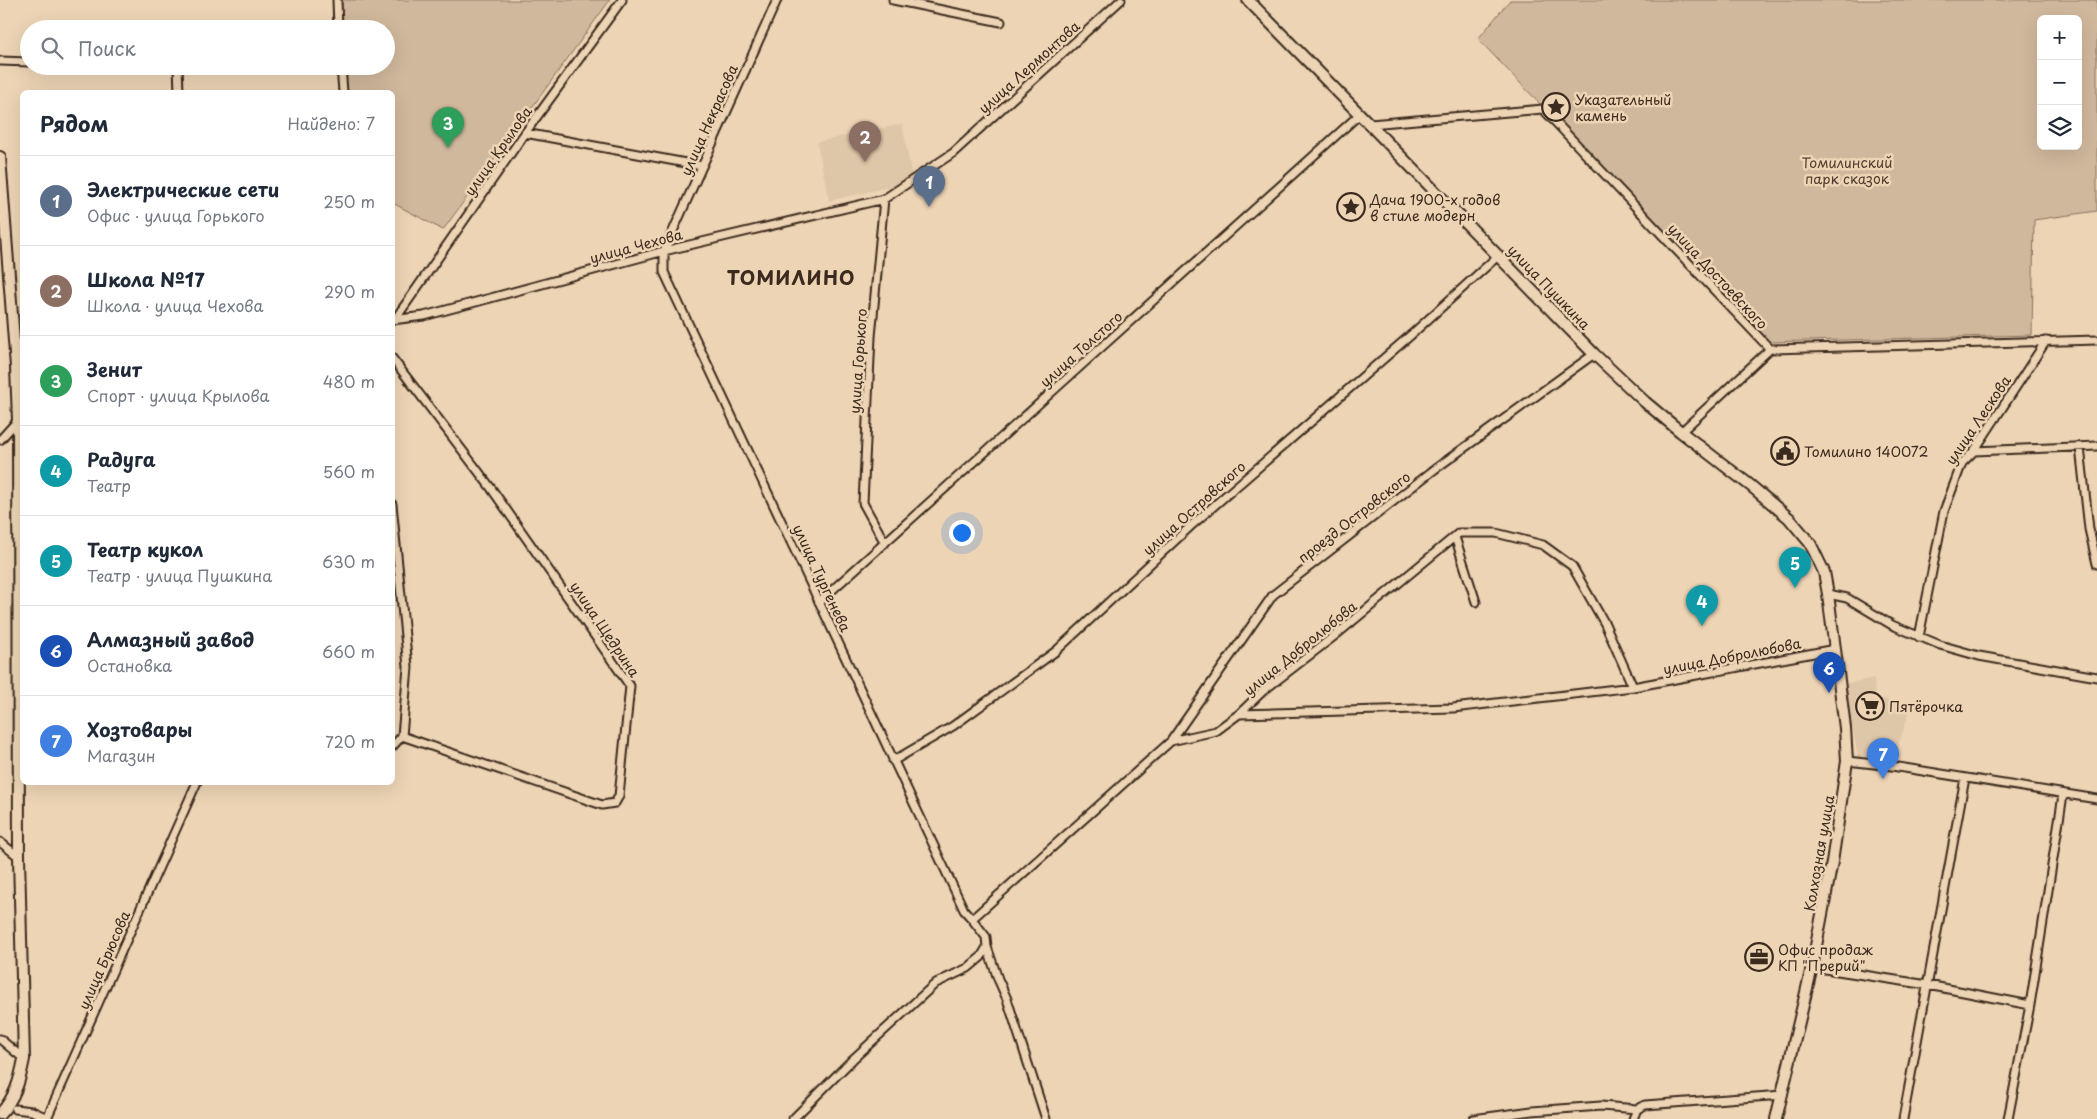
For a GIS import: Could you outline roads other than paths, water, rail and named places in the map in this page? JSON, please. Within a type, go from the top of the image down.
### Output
[{"type":"main road","name":"улица Пушкина","points":[[1248,0],[1594,354],[1645,402],[1751,486],[1801,530],[1818,558],[1828,591]]},
{"type":"main road","points":[[0,157],[19,367],[19,856],[24,1059],[12,1107],[0,1114]]},
{"type":"main road","name":"Колхозная улица","points":[[1776,1119],[1812,966],[1832,862],[1847,761],[1845,728],[1828,591]]},
{"type":"street","points":[[337,0],[338,20]]},
{"type":"street","name":"улица Крылова","points":[[395,318],[525,133],[622,0]]},
{"type":"street","name":"улица Некрасова","points":[[664,251],[777,0]]},
{"type":"street","points":[[893,0],[1001,22]]},
{"type":"street","name":"улица Лермонтова","points":[[884,199],[953,153],[1121,0]]},
{"type":"street","points":[[0,61],[20,62]]},
{"type":"street","points":[[178,75],[179,90]]},
{"type":"street","points":[[342,75],[343,90]]},
{"type":"street","name":"улица Достоевского","points":[[1370,124],[1544,108],[1770,349],[2097,340]]},
{"type":"street","name":"улица Толстого","points":[[819,602],[1360,114]]},
{"type":"street","points":[[525,133],[702,166]]},
{"type":"street","name":"улица Горького","points":[[884,199],[871,337],[863,503],[885,543]]},
{"type":"street","name":"улица Чехова","points":[[395,319],[424,316],[664,251],[884,199]]},
{"type":"street","name":"улица Тургенева","points":[[664,251],[664,272],[893,761],[969,916],[986,937],[987,947],[1007,999],[1046,1119]]},
{"type":"street","name":"улица Островского","points":[[893,761],[953,726],[1056,651],[1193,524],[1412,334],[1499,255]]},
{"type":"street","name":"улица Лескова","points":[[1919,637],[1944,511],[1962,463],[1974,451],[2046,341]]},
{"type":"street","points":[[1681,432],[1770,349]]},
{"type":"street","name":"проезд Островского","points":[[969,916],[1171,741],[1273,595],[1435,469],[1594,354]]},
{"type":"street","name":"улица Щедрина","points":[[395,362],[491,488],[630,686],[619,796],[615,803],[602,805],[402,736]]},
{"type":"street","points":[[0,440],[18,420]]},
{"type":"street","points":[[1974,451],[2097,446]]},
{"type":"street","points":[[2080,447],[2089,529],[2097,564]]},
{"type":"street","points":[[1476,602],[1455,536],[1459,533],[1496,533],[1543,545],[1572,566],[1604,624],[1634,688]]},
{"type":"street","points":[[395,535],[408,667],[402,736],[395,744]]},
{"type":"street","name":"улица Добролюбова","points":[[1239,714],[1263,690],[1337,634],[1455,536]]},
{"type":"street","points":[[1828,591],[1847,598],[1892,625],[1919,637],[1979,656],[2097,677]]},
{"type":"street","name":"улица Добролюбова","points":[[1239,714],[1453,708],[1634,688],[1835,649]]},
{"type":"street","points":[[1171,741],[1216,731],[1239,714]]},
{"type":"street","points":[[1847,761],[1892,766],[2097,799]]},
{"type":"street","points":[[1904,1119],[1965,778]]},
{"type":"street","name":"улица Брюсова","points":[[12,1107],[32,1111],[47,1118],[196,785]]},
{"type":"street","points":[[2008,1119],[2030,1005],[2064,795]]},
{"type":"street","points":[[0,842],[19,856]]},
{"type":"street","points":[[793,1119],[853,1059],[936,983],[968,968],[981,957],[987,947]]},
{"type":"street","points":[[1812,966],[1928,985],[2030,1005]]},
{"type":"street","points":[[0,1039],[24,1059]]},
{"type":"street","points":[[1473,1119],[1532,1111],[1601,1106],[1637,1109],[1644,1105],[1783,1095]]},
{"type":"street","points":[[0,1118],[12,1107]]},
{"type":"street","points":[[1633,1119],[1637,1109]]},
{"type":"place","name":"Указательный камень","points":[[1556,107]]},
{"type":"place","name":"Зенит","points":[[448,148]]},
{"type":"place","name":"Школа №17","points":[[865,162]]},
{"type":"place","name":"Электрические сети","points":[[929,207]]},
{"type":"place","name":"Дача 1900-х годов в стиле модерн","points":[[1351,207]]},
{"type":"place","name":"Томилино 140072","points":[[1785,451]]},
{"type":"place","name":"Театр кукол","points":[[1795,588]]},
{"type":"place","name":"Радуга","points":[[1702,626]]},
{"type":"place","name":"Алмазный завод","points":[[1829,693]]},
{"type":"place","name":"Пятёрочка","points":[[1870,706]]},
{"type":"place","name":"Хозтовары","points":[[1883,779]]},
{"type":"place","name":"Офис продаж КП \"Прерий\"","points":[[1759,957]]},
{"type":"district","name":"ТОМИЛИНО","points":[[791,277]]},
{"type":"park label","name":"Томилинский парк сказок","points":[[1847,170]]}]
